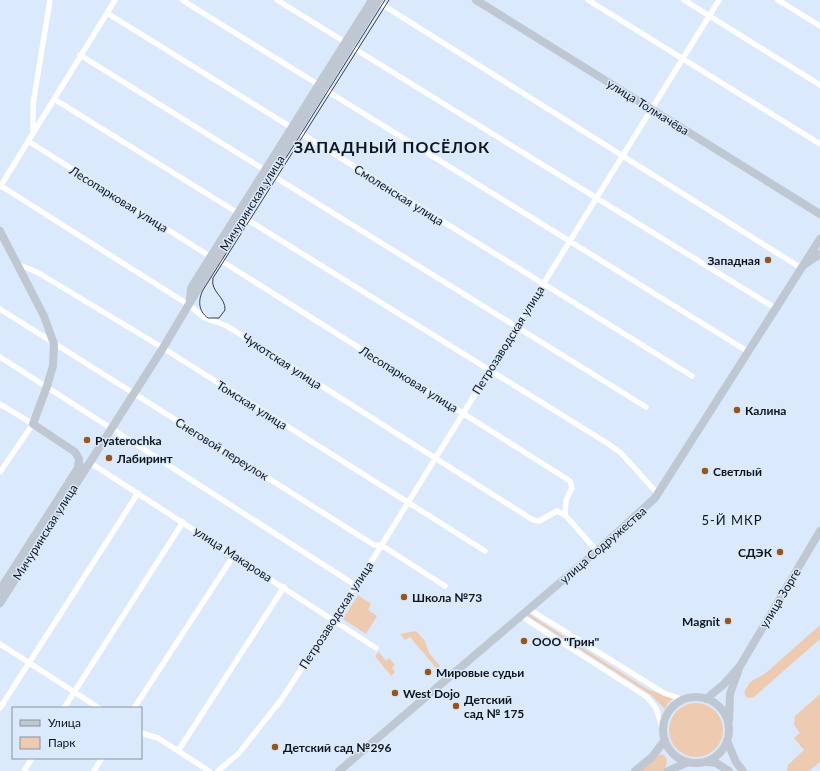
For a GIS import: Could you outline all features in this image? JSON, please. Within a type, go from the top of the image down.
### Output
[{"type":"main road","name":"улица Толмачёва","points":[[476,0],[820,214]]},
{"type":"main road","name":"Мичуринская улица","points":[[0,603],[163,348],[189,305],[191,288],[214,258],[376,1]]},
{"type":"main road","points":[[0,231],[44,316],[54,344],[53,366],[33,424],[75,452],[78,459],[78,468]]},
{"type":"main road","name":"улица Содружества","points":[[339,771],[597,551],[649,504],[658,494],[820,239]]},
{"type":"main road","name":"улица Содружества","points":[[802,267],[820,254]]},
{"type":"main road","name":"Мичуринская улица","points":[[0,590],[78,468],[89,462]]},
{"type":"main road","name":"улица Зорге","points":[[706,699],[724,684],[740,666],[820,531]]},
{"type":"main road","name":"улица Зорге","points":[[728,723],[730,694],[740,666]]},
{"type":"main road","points":[[688,762],[673,754],[665,740],[663,730],[665,720],[669,712],[676,704],[684,700],[699,698],[706,699],[716,704],[724,713],[728,723],[727,741],[723,750],[706,762]]},
{"type":"main road","points":[[635,771],[652,757],[665,740]]},
{"type":"main road","points":[[727,741],[733,755],[743,771]]},
{"type":"main road","points":[[668,771],[688,762],[716,763],[729,771]]},
{"type":"street","points":[[33,132],[33,104],[50,0]]},
{"type":"street","points":[[1,187],[33,132],[115,0]]},
{"type":"street","points":[[182,0],[747,352]]},
{"type":"street","points":[[277,0],[775,308]]},
{"type":"street","points":[[588,0],[820,144]]},
{"type":"street","points":[[684,0],[820,86]]},
{"type":"street","name":"Петрозаводская улица","points":[[218,771],[239,752],[281,700],[333,620],[407,504],[515,327],[719,0]]},
{"type":"street","points":[[778,0],[820,26]]},
{"type":"street","points":[[376,1],[802,267]]},
{"type":"street","name":"Смоленская улица","points":[[107,13],[692,376]]},
{"type":"street","points":[[80,55],[646,408]]},
{"type":"street","points":[[54,99],[622,453],[658,494]]},
{"type":"street","name":"Лесопарковая улица","points":[[28,141],[570,481],[572,488],[566,500],[565,515]]},
{"type":"street","name":"Чукотская улица","points":[[1,187],[189,305],[205,318],[227,326],[533,520],[539,521],[557,511],[565,515]]},
{"type":"street","name":"Томская улица","points":[[17,264],[37,272],[163,348],[407,504],[485,551]]},
{"type":"street","name":"Снеговой переулок","points":[[0,309],[374,545],[381,545],[445,586]]},
{"type":"street","points":[[0,357],[355,585]]},
{"type":"street","points":[[0,404],[33,424],[0,470]]},
{"type":"street","name":"улица Макарова","points":[[89,462],[376,648]]},
{"type":"street","points":[[0,708],[138,493]]},
{"type":"street","points":[[565,515],[597,551]]},
{"type":"street","points":[[65,707],[183,522]]},
{"type":"street","points":[[135,707],[234,555]]},
{"type":"street","points":[[178,751],[284,587]]},
{"type":"street","points":[[529,609],[664,693],[684,700]]},
{"type":"street","points":[[521,616],[647,697],[656,708],[663,730]]},
{"type":"street","points":[[0,644],[98,707]]},
{"type":"street","points":[[142,733],[158,738],[209,771]]},
{"type":"street","points":[[24,771],[31,759]]},
{"type":"street","points":[[94,771],[101,759]]},
{"type":"green space","points":[[358,595],[371,604],[368,610],[377,616],[366,634],[343,619]]},
{"type":"green space","points":[[529,614],[647,689],[673,699],[668,703],[665,709],[651,695],[531,618],[528,616]]},
{"type":"green space","points":[[820,625],[820,639],[755,696],[752,698],[746,697],[744,692],[750,682],[766,673]]},
{"type":"green space","points":[[416,631],[425,641],[429,653],[440,666],[437,669],[410,637],[405,640],[400,634]]},
{"type":"green space","points":[[379,652],[386,661],[389,658],[395,665],[392,668],[395,672],[391,676],[375,656]]},
{"type":"green space","points":[[820,694],[820,762],[809,771],[787,771],[788,765],[804,750],[794,738],[800,733],[794,725],[795,716]]},
{"type":"green space","points":[[691,703],[701,703],[711,707],[719,715],[723,725],[723,735],[719,745],[711,753],[701,757],[691,757],[681,753],[673,745],[669,735],[669,725],[673,715],[681,707]]},
{"type":"green space","points":[[662,754],[666,758],[667,764],[664,771],[639,771],[657,756]]},
{"type":"tram line","points":[[385,0],[203,290],[200,298],[200,305],[202,312],[208,318],[219,318],[225,310],[225,305],[214,287],[213,278],[389,0]]},
{"type":"place","name":"Западная","points":[[768,260]]},
{"type":"place","name":"Калина","points":[[737,410]]},
{"type":"place","name":"Pyaterochka","points":[[87,440]]},
{"type":"place","name":"Лабиринт","points":[[109,458]]},
{"type":"place","name":"Светлый","points":[[705,471]]},
{"type":"place","name":"СДЭК","points":[[780,552]]},
{"type":"place","name":"Школа №73","points":[[404,597]]},
{"type":"place","name":"Magnit","points":[[728,621]]},
{"type":"place","name":"ООО \"Грин\"","points":[[524,641]]},
{"type":"place","name":"Мировые судьи","points":[[428,672]]},
{"type":"place","name":"West Dojo","points":[[395,693]]},
{"type":"place","name":"Детский сад № 175","points":[[456,706]]},
{"type":"place","name":"Детский сад №296","points":[[275,747]]},
{"type":"district","name":"ЗАПАДНЫЙ ПОСЁЛОК","points":[[392,146]]},
{"type":"district","name":"5-Й МКР","points":[[732,520]]}]
